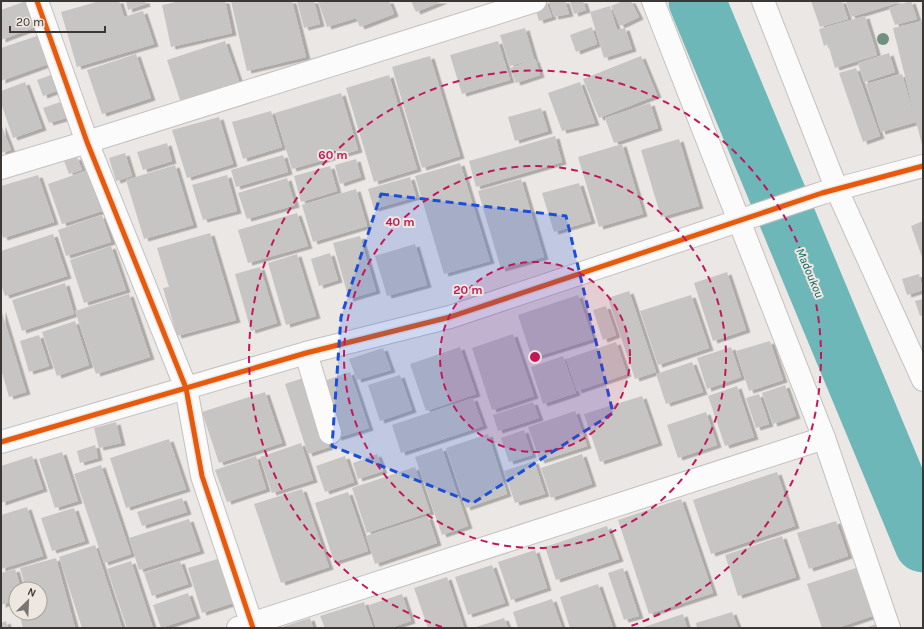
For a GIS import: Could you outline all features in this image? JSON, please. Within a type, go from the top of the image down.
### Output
[{"type":"street","points":[[37,1],[87,142],[186,388],[202,476],[247,627],[824,438]]},
{"type":"street","points":[[1,168],[535,1]]},
{"type":"street","points":[[653,1],[824,438],[889,628]]},
{"type":"street","points":[[763,1],[829,192],[923,380]]},
{"type":"street","points":[[1,442],[306,353],[450,317],[739,220],[829,192],[923,166]]},
{"type":"street","points":[[306,353],[330,433]]},
{"type":"highlighted area","points":[[381,194],[566,216],[613,413],[473,503],[332,446],[341,317]]},
{"type":"building","points":[[26,1],[32,1],[41,25],[1,40],[1,10]]},
{"type":"building","points":[[100,1],[119,1],[124,17],[143,11],[154,44],[77,67],[61,12]]},
{"type":"building","points":[[126,1],[145,1],[146,4],[128,10]]},
{"type":"building","points":[[181,1],[225,1],[232,33],[171,47],[162,5]]},
{"type":"building","points":[[231,1],[292,1],[306,57],[247,71]]},
{"type":"building","points":[[297,1],[314,1],[320,24],[304,28]]},
{"type":"building","points":[[318,1],[389,1],[394,14],[360,27],[356,18],[327,27]]},
{"type":"building","points":[[411,1],[443,1],[416,12]]},
{"type":"building","points":[[546,1],[552,17],[539,21],[534,4]]},
{"type":"building","points":[[549,1],[565,1],[569,14],[554,17]]},
{"type":"building","points":[[583,1],[586,10],[574,14],[570,2]]},
{"type":"building","points":[[623,1],[631,1],[639,17],[620,26],[611,6]]},
{"type":"building","points":[[811,1],[842,1],[848,19],[820,27]]},
{"type":"building","points":[[846,1],[904,1],[851,17]]},
{"type":"building","points":[[911,1],[917,19],[895,25],[889,8]]},
{"type":"building","points":[[610,6],[617,30],[625,28],[632,49],[604,58],[590,12]]},
{"type":"building","points":[[865,16],[877,55],[835,68],[828,44],[824,46],[819,29]]},
{"type":"building","points":[[923,21],[923,145],[922,145],[893,28]]},
{"type":"building","points":[[592,27],[597,44],[576,52],[570,35]]},
{"type":"building","points":[[525,28],[534,59],[510,66],[500,35]]},
{"type":"building","points":[[37,36],[48,64],[1,81],[1,48]]},
{"type":"building","points":[[225,41],[240,84],[181,103],[167,60]]},
{"type":"building","points":[[498,41],[510,80],[462,94],[450,55]]},
{"type":"building","points":[[889,53],[895,72],[864,82],[858,63]]},
{"type":"building","points":[[136,54],[151,98],[102,114],[87,70]]},
{"type":"building","points":[[430,56],[460,156],[422,168],[392,67]]},
{"type":"building","points":[[641,56],[657,95],[599,118],[583,79]]},
{"type":"building","points":[[535,59],[540,75],[516,83],[510,68]]},
{"type":"building","points":[[856,68],[880,136],[863,142],[839,73]]},
{"type":"building","points":[[902,74],[916,122],[881,132],[866,84]]},
{"type":"building","points":[[51,75],[56,91],[43,96],[37,80]]},
{"type":"building","points":[[389,75],[417,169],[374,182],[346,88]]},
{"type":"building","points":[[25,82],[42,128],[13,138],[1,103],[1,91]]},
{"type":"building","points":[[580,82],[595,123],[562,131],[548,93]]},
{"type":"building","points":[[341,93],[358,150],[292,169],[275,113]]},
{"type":"building","points":[[60,102],[66,118],[49,123],[43,108]]},
{"type":"building","points":[[650,103],[658,128],[614,143],[605,118]]},
{"type":"building","points":[[541,108],[548,131],[515,141],[508,117]]},
{"type":"building","points":[[271,111],[282,147],[243,159],[232,122]]},
{"type":"building","points":[[219,117],[233,164],[187,178],[172,130]]},
{"type":"building","points":[[1,124],[11,150],[1,153]]},
{"type":"building","points":[[555,136],[562,162],[476,187],[469,161]]},
{"type":"building","points":[[679,139],[699,206],[661,217],[641,150]]},
{"type":"building","points":[[167,143],[172,161],[143,170],[137,152]]},
{"type":"building","points":[[622,144],[643,214],[599,227],[578,157]]},
{"type":"building","points":[[125,153],[132,176],[116,181],[109,158]]},
{"type":"building","points":[[283,155],[288,172],[236,187],[231,170]]},
{"type":"building","points":[[77,157],[82,170],[69,174],[64,161]]},
{"type":"building","points":[[356,159],[361,177],[340,184],[335,165]]},
{"type":"building","points":[[460,163],[490,261],[444,274],[415,176]]},
{"type":"building","points":[[175,165],[193,225],[144,239],[126,180]]},
{"type":"building","points":[[330,166],[337,191],[301,202],[294,176]]},
{"type":"building","points":[[94,168],[108,209],[62,224],[48,184]]},
{"type":"building","points":[[38,175],[54,222],[3,238],[1,231],[1,186]]},
{"type":"building","points":[[227,175],[237,211],[203,220],[192,185]]},
{"type":"building","points":[[410,177],[416,197],[374,209],[368,189]]},
{"type":"building","points":[[287,178],[295,205],[247,219],[238,193]]},
{"type":"building","points":[[521,179],[544,257],[501,269],[478,191]]},
{"type":"building","points":[[579,183],[591,221],[554,232],[542,193]]},
{"type":"building","points":[[356,189],[367,226],[313,242],[302,205]]},
{"type":"building","points":[[297,213],[308,246],[248,263],[238,230]]},
{"type":"building","points":[[102,215],[111,242],[66,256],[58,230]]},
{"type":"building","points":[[923,221],[923,260],[911,226]]},
{"type":"building","points":[[210,233],[236,320],[177,336],[163,288],[169,287],[157,248]]},
{"type":"building","points":[[53,234],[67,276],[5,296],[1,284],[1,251]]},
{"type":"building","points":[[360,236],[376,291],[349,299],[333,243]]},
{"type":"building","points":[[415,244],[427,285],[387,296],[375,256]]},
{"type":"building","points":[[111,246],[126,290],[84,303],[70,260]]},
{"type":"building","points":[[330,253],[338,280],[319,286],[311,259]]},
{"type":"building","points":[[297,254],[316,316],[286,325],[268,263]]},
{"type":"building","points":[[260,267],[277,323],[251,331],[235,274]]},
{"type":"building","points":[[727,272],[746,330],[713,341],[694,283]]},
{"type":"building","points":[[919,274],[923,290],[907,295],[902,279]]},
{"type":"building","points":[[65,283],[74,314],[22,331],[12,300]]},
{"type":"building","points":[[629,291],[656,372],[635,379],[608,298]]},
{"type":"building","points":[[129,294],[150,357],[96,374],[75,311]]},
{"type":"building","points":[[578,295],[593,339],[532,358],[518,315]]},
{"type":"building","points":[[691,295],[709,348],[658,365],[640,311]]},
{"type":"building","points":[[923,299],[923,315],[920,316],[915,301]]},
{"type":"building","points":[[606,306],[616,335],[603,340],[593,310]]},
{"type":"building","points":[[1,309],[26,392],[9,397],[1,369]]},
{"type":"building","points":[[75,321],[89,365],[57,376],[42,332]]},
{"type":"building","points":[[513,334],[534,396],[492,410],[472,348]]},
{"type":"building","points":[[39,335],[49,366],[29,372],[20,341]]},
{"type":"building","points":[[770,341],[783,380],[749,391],[736,351]]},
{"type":"building","points":[[616,342],[627,374],[577,391],[566,359]]},
{"type":"building","points":[[460,347],[476,394],[426,411],[410,364]]},
{"type":"building","points":[[731,347],[741,377],[707,389],[697,358]]},
{"type":"building","points":[[383,348],[391,370],[357,380],[349,359]]},
{"type":"building","points":[[563,356],[576,393],[543,404],[531,367]]},
{"type":"building","points":[[692,362],[703,392],[666,404],[656,374]]},
{"type":"building","points":[[350,372],[369,428],[337,438],[318,383]]},
{"type":"building","points":[[400,375],[412,410],[380,421],[368,385]]},
{"type":"building","points":[[306,377],[329,447],[308,454],[285,384]]},
{"type":"building","points":[[785,385],[796,416],[773,424],[762,393]]},
{"type":"building","points":[[737,386],[754,437],[725,446],[708,396]]},
{"type":"building","points":[[265,392],[282,443],[219,463],[202,412]]},
{"type":"building","points":[[759,394],[769,424],[756,428],[746,398]]},
{"type":"building","points":[[642,396],[658,443],[600,462],[584,414]]},
{"type":"building","points":[[473,398],[483,426],[401,453],[392,425]]},
{"type":"building","points":[[533,402],[539,418],[498,431],[493,415]]},
{"type":"building","points":[[575,411],[587,446],[540,461],[528,427]]},
{"type":"building","points":[[706,412],[717,445],[678,458],[667,425]]},
{"type":"building","points":[[116,422],[121,443],[99,448],[94,428]]},
{"type":"building","points":[[524,430],[532,455],[509,462],[501,438]]},
{"type":"building","points":[[488,434],[507,494],[466,508],[446,448]]},
{"type":"building","points":[[169,439],[186,489],[126,508],[110,458]]},
{"type":"building","points":[[301,443],[313,480],[272,493],[260,457]]},
{"type":"building","points":[[95,445],[98,458],[80,463],[77,451]]},
{"type":"building","points":[[442,448],[468,526],[442,535],[415,457]]},
{"type":"building","points":[[62,452],[78,501],[55,508],[39,459]]},
{"type":"building","points":[[377,454],[383,471],[358,479],[353,463]]},
{"type":"building","points":[[582,454],[592,484],[551,498],[541,468]]},
{"type":"building","points":[[32,456],[43,489],[1,503],[1,466]]},
{"type":"building","points":[[256,456],[266,489],[227,502],[215,470]]},
{"type":"building","points":[[345,456],[354,482],[325,492],[316,466]]},
{"type":"building","points":[[534,461],[545,494],[515,503],[504,471]]},
{"type":"building","points":[[101,465],[131,554],[104,563],[74,474]]},
{"type":"building","points":[[415,467],[430,512],[367,533],[352,488]]},
{"type":"building","points":[[777,472],[795,526],[711,554],[693,500]]},
{"type":"building","points":[[302,489],[329,567],[281,583],[254,504]]},
{"type":"building","points":[[348,492],[368,551],[334,562],[315,503]]},
{"type":"building","points":[[182,498],[187,512],[142,526],[137,512]]},
{"type":"building","points":[[681,499],[713,593],[649,614],[618,520]]},
{"type":"building","points":[[27,507],[43,556],[1,569],[1,515]]},
{"type":"building","points":[[74,508],[85,541],[52,551],[41,518]]},
{"type":"building","points":[[428,516],[437,543],[375,564],[366,536]]},
{"type":"building","points":[[189,519],[200,551],[139,570],[129,538]]},
{"type":"building","points":[[836,521],[848,556],[809,569],[797,533]]},
{"type":"building","points":[[607,526],[619,559],[556,580],[545,547]]},
{"type":"building","points":[[782,536],[796,577],[738,596],[725,555]]},
{"type":"building","points":[[95,545],[122,628],[82,628],[59,557]]},
{"type":"building","points":[[535,550],[547,588],[511,600],[498,562]]},
{"type":"building","points":[[224,557],[239,601],[202,613],[188,568]]},
{"type":"building","points":[[56,558],[75,628],[23,628],[21,621],[48,621],[48,581],[24,581],[20,568]]},
{"type":"building","points":[[131,561],[153,628],[127,628],[107,569]]},
{"type":"building","points":[[180,561],[188,584],[152,596],[144,573]]},
{"type":"building","points":[[492,565],[505,603],[468,615],[455,577]]},
{"type":"building","points":[[862,566],[878,614],[837,628],[822,628],[807,584]]},
{"type":"building","points":[[623,568],[639,616],[624,620],[608,573]]},
{"type":"building","points":[[15,569],[19,581],[8,581],[8,603],[1,605],[1,573]]},
{"type":"building","points":[[447,577],[464,628],[428,628],[414,588]]},
{"type":"building","points":[[598,584],[613,628],[570,628],[560,597]]},
{"type":"building","points":[[188,593],[196,616],[161,628],[153,605]]},
{"type":"building","points":[[402,594],[411,621],[390,628],[376,628],[369,605]]},
{"type":"building","points":[[552,599],[562,628],[518,628],[513,612]]},
{"type":"building","points":[[364,602],[373,628],[325,628],[320,616]]},
{"type":"building","points":[[732,612],[738,628],[697,628],[696,623]]},
{"type":"building","points":[[683,614],[687,628],[641,628]]},
{"type":"building","points":[[310,618],[313,628],[279,628]]},
{"type":"building","points":[[504,618],[508,628],[473,628]]},
{"type":"building","points":[[6,621],[8,628],[1,628],[1,623]]},
{"type":"building","points":[[879,623],[881,628],[865,628]]},
{"type":"waterway","name":"Madoukou","points":[[697,1],[923,544]]},
{"type":"cycle path","points":[[37,1],[87,142],[186,388],[202,476],[253,628]]},
{"type":"cycle path","points":[[1,442],[306,353],[450,317],[822,193],[923,166]]}]
